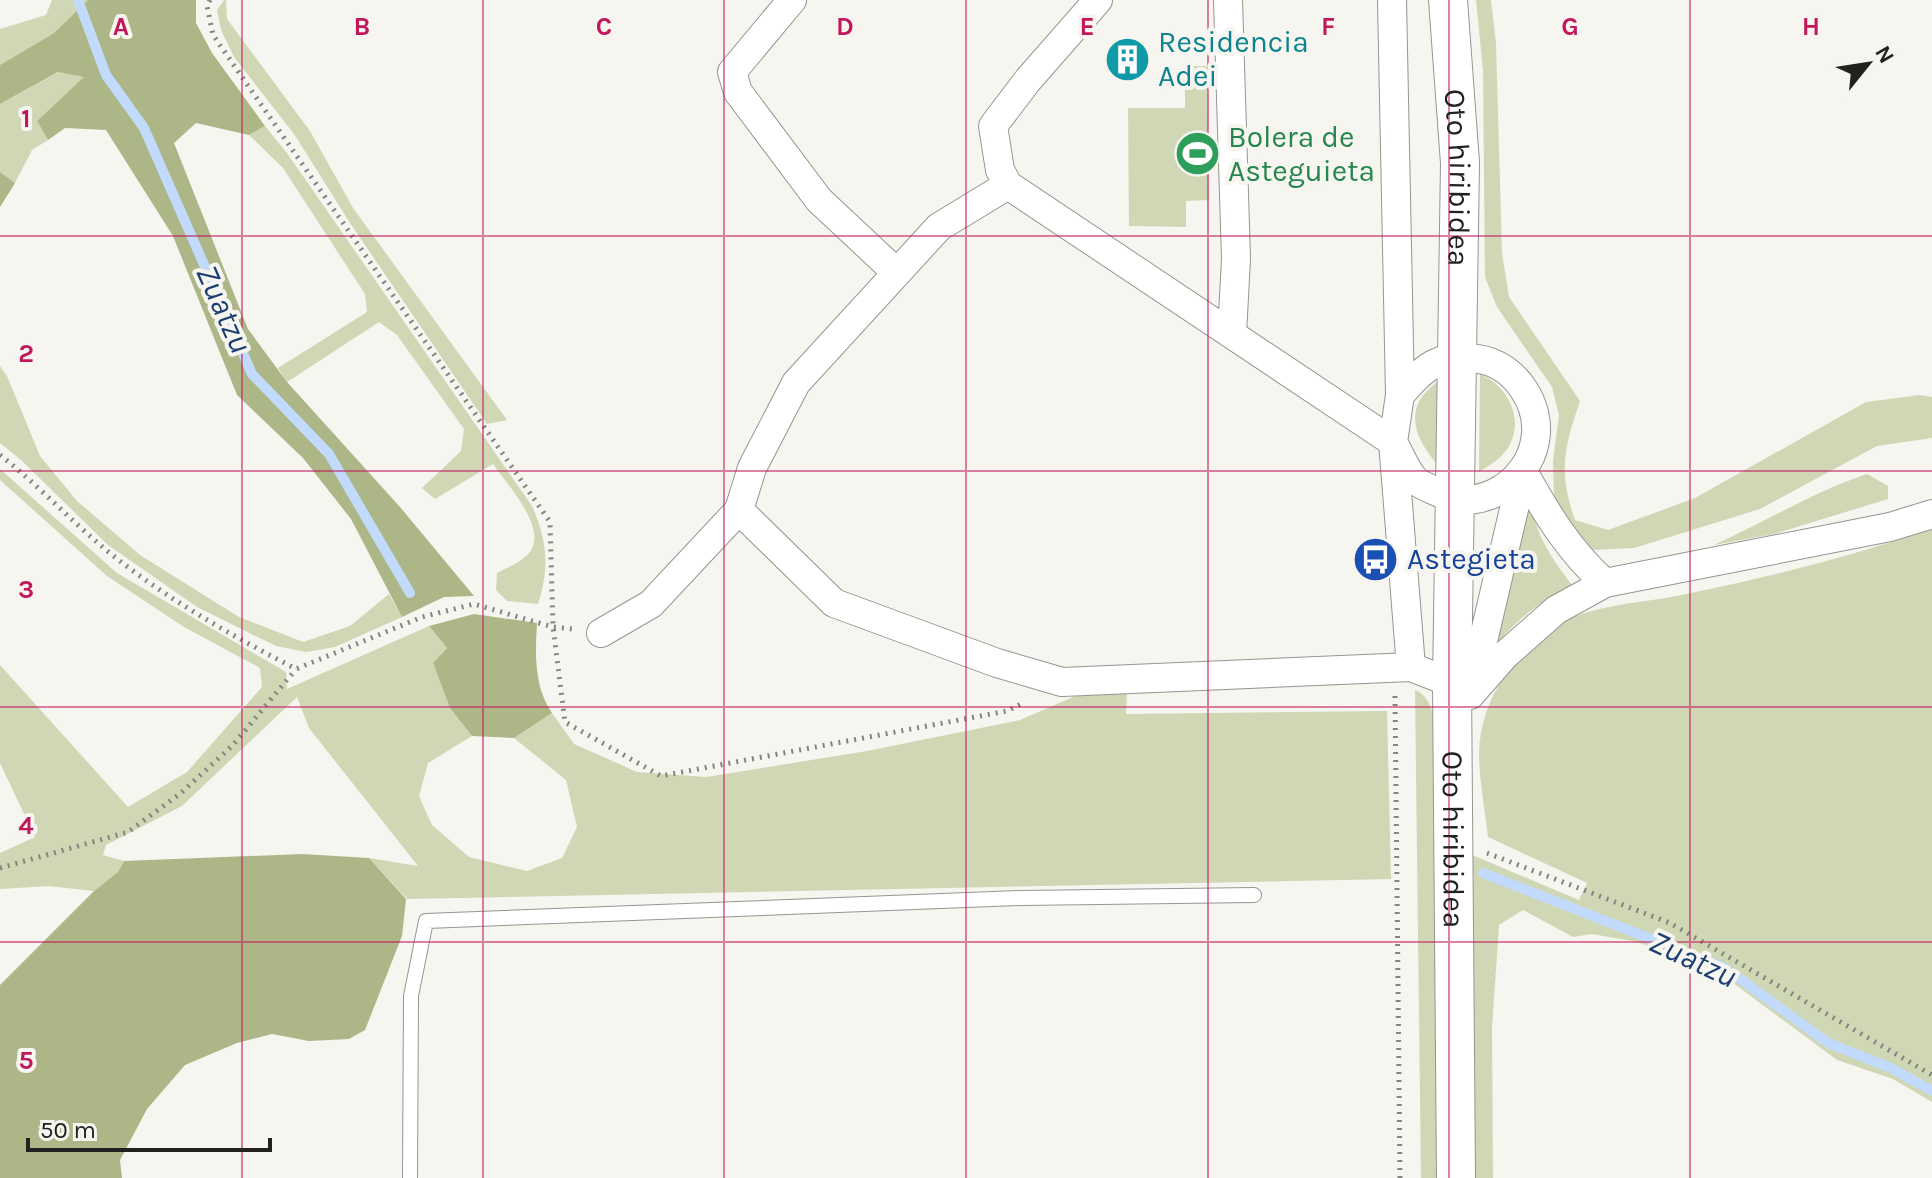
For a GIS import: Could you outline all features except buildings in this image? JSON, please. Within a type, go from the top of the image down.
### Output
[{"type":"street","points":[[792,0],[732,72],[738,92],[819,200],[897,273]]},
{"type":"street","points":[[1098,0],[1028,80],[993,126],[1000,170],[1008,185],[1393,442],[1415,481],[1454,500],[1480,499],[1504,489],[1523,471]]},
{"type":"street","points":[[1228,0],[1236,259],[1232,334]]},
{"type":"street","name":"Oto hiribidea","points":[[1392,0],[1400,395],[1393,442],[1411,667]]},
{"type":"street","name":"Oto hiribidea","points":[[1448,0],[1460,163],[1459,356],[1454,500],[1461,689],[1452,755],[1456,1178]]},
{"type":"street","points":[[601,633],[651,604],[739,510],[752,468],[796,383],[939,227],[1008,185]]},
{"type":"street","points":[[1400,395],[1425,367],[1459,356],[1491,361],[1518,380],[1534,408],[1535,441],[1523,471],[1461,689]]},
{"type":"street","points":[[1523,471],[1551,522],[1582,562],[1605,583]]},
{"type":"street","points":[[739,510],[834,603],[997,663],[1062,682],[1411,667],[1461,689]]},
{"type":"street","points":[[1461,689],[1556,610],[1605,583],[1890,527],[1932,514]]},
{"type":"lane","points":[[410,1178],[411,996],[426,921],[1021,898],[1254,895]]},
{"type":"path","points":[[210,0],[207,6],[213,35],[550,522],[553,627],[565,722],[661,776],[1007,711],[1062,682]]},
{"type":"path","points":[[0,455],[105,549],[150,584],[221,629],[296,669]]},
{"type":"path","points":[[0,868],[128,832],[181,793],[233,745],[296,669],[422,617],[474,604],[553,627],[601,633]]},
{"type":"path","points":[[1400,1178],[1394,697],[1411,667]]},
{"type":"path","points":[[1452,839],[1670,923],[1932,1075]]},
{"type":"green space","points":[[52,0],[88,0],[54,33],[0,65],[0,29],[46,15]]},
{"type":"green space","points":[[88,0],[196,0],[196,23],[212,53],[265,126],[249,135],[196,123],[174,143],[248,329],[287,382],[400,507],[474,596],[444,597],[402,617],[351,519],[303,458],[237,395],[173,236],[106,130],[65,128],[48,140],[37,121],[84,77],[58,72],[0,104],[0,65],[54,33]]},
{"type":"green space","points":[[224,0],[227,19],[310,131],[353,208],[507,420],[487,424],[352,226],[294,134],[234,57],[221,30],[217,10]]},
{"type":"green space","points":[[1476,0],[1491,0],[1496,43],[1502,253],[1509,297],[1580,401],[1565,460],[1566,488],[1575,520],[1608,530],[1695,498],[1866,402],[1920,395],[1932,397],[1932,438],[1877,446],[1760,509],[1634,548],[1593,550],[1567,530],[1554,501],[1553,461],[1559,415],[1552,387],[1497,307],[1485,277],[1483,71]]},
{"type":"green space","points":[[1185,66],[1207,66],[1209,200],[1186,201],[1186,227],[1129,226],[1128,108],[1185,108]]},
{"type":"green space","points":[[59,72],[85,77],[37,121],[48,140],[32,150],[15,183],[0,172],[0,104]]},
{"type":"green space","points":[[265,126],[287,153],[532,506],[545,554],[538,604],[507,601],[496,590],[497,573],[525,557],[533,547],[534,536],[526,510],[493,464],[435,499],[422,488],[461,451],[464,429],[397,335],[379,322],[287,382],[278,368],[367,312],[365,294],[283,168],[249,135]]},
{"type":"green space","points":[[0,172],[15,183],[0,207]]},
{"type":"green space","points":[[0,366],[40,456],[77,501],[140,555],[239,617],[303,642],[350,626],[389,594],[402,617],[335,647],[306,652],[276,646],[197,607],[108,545],[0,443]]},
{"type":"green space","points":[[1480,374],[1498,385],[1504,393],[1510,402],[1515,422],[1511,442],[1505,451],[1479,472]]},
{"type":"green space","points":[[1438,381],[1437,464],[1418,434],[1415,417],[1420,400]]},
{"type":"green space","points":[[0,469],[117,573],[286,672],[287,689],[429,626],[447,648],[433,663],[450,708],[472,736],[428,763],[419,796],[432,825],[469,857],[527,871],[562,858],[577,827],[566,780],[514,738],[552,713],[574,744],[637,772],[706,777],[867,751],[1020,720],[1087,691],[1127,693],[1126,714],[1387,711],[1391,879],[407,899],[369,858],[418,866],[309,728],[297,697],[182,806],[106,845],[103,855],[124,861],[118,872],[94,891],[49,886],[0,889],[0,853],[35,837],[0,763],[0,665],[128,807],[187,772],[262,687],[260,668],[184,627],[107,576],[0,480]]},
{"type":"green space","points":[[1867,474],[1888,486],[1888,499],[1774,534],[1714,545],[1808,498]]},
{"type":"green space","points":[[1526,502],[1531,502],[1536,525],[1546,547],[1573,586],[1533,609],[1499,641],[1495,639]]},
{"type":"green space","points":[[1932,528],[1932,1102],[1893,1079],[1837,1060],[1717,971],[1637,942],[1592,934],[1573,937],[1523,910],[1499,925],[1492,1028],[1493,1178],[1473,1178],[1470,854],[1579,900],[1587,883],[1488,837],[1479,758],[1481,734],[1487,711],[1510,667],[1545,633],[1588,612],[1678,596],[1782,572],[1873,548]]},
{"type":"green space","points":[[474,614],[537,623],[539,681],[552,713],[514,738],[472,736],[450,708],[433,663],[447,648],[429,626]]},
{"type":"green space","points":[[1415,690],[1425,697],[1434,715],[1439,1178],[1421,1178]]},
{"type":"green space","points":[[302,854],[369,858],[406,899],[402,936],[365,1030],[349,1039],[309,1041],[272,1034],[237,1043],[185,1065],[147,1109],[120,1160],[122,1178],[0,1178],[0,985],[94,891],[118,872],[124,861]]},
{"type":"waterway","name":"Zuatzu","points":[[78,0],[106,75],[144,128],[252,374],[329,454],[410,593]]},
{"type":"waterway","name":"Zuatzu","points":[[1483,873],[1725,968],[1828,1043],[1891,1068],[1932,1091]]},
{"type":"place","name":"Residencia Adei","points":[[1127,59]]},
{"type":"place","name":"Bolera de Asteguieta","points":[[1197,154]]},
{"type":"place","name":"Astegieta","points":[[1376,559]]}]
